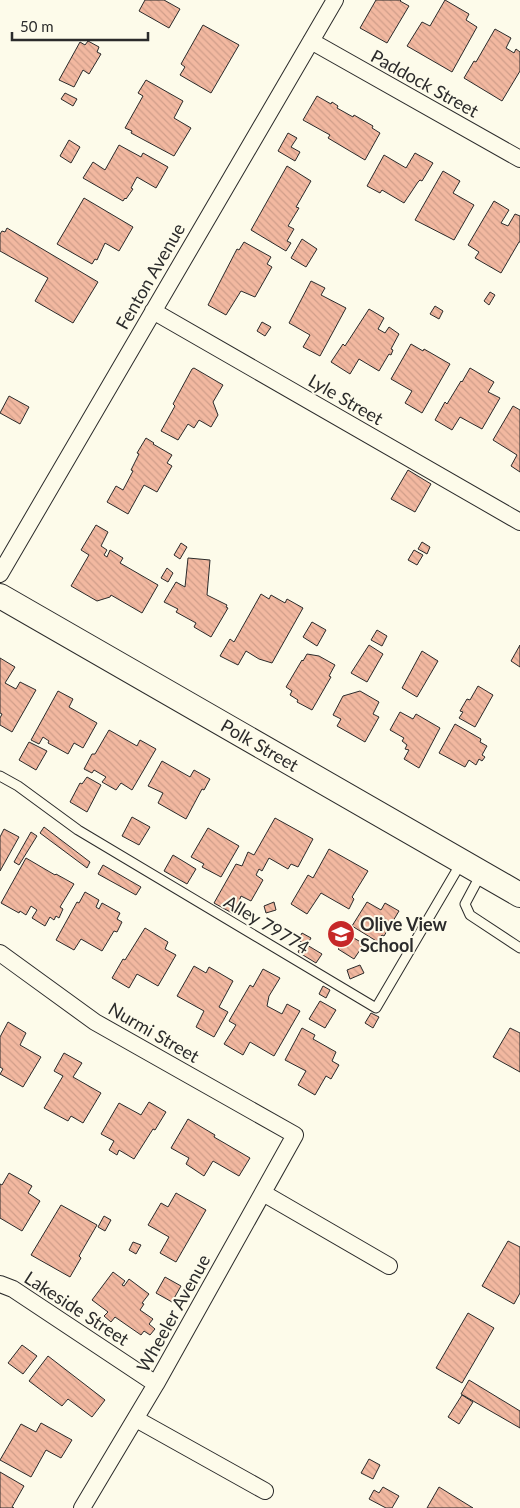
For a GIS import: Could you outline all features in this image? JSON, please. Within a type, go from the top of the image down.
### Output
[{"type":"street","name":"Fenton Avenue","points":[[0,574],[335,0]]},
{"type":"street","name":"Paddock Street","points":[[311,41],[520,159]]},
{"type":"street","name":"Lyle Street","points":[[153,311],[520,522]]},
{"type":"street","name":"Polk Street","points":[[0,596],[520,895]]},
{"type":"street","name":"Nurmi Street","points":[[0,953],[95,1022],[295,1135]]},
{"type":"street","name":"Wheeler Avenue","points":[[82,1508],[156,1384],[295,1135]]},
{"type":"street","points":[[263,1193],[389,1266]]},
{"type":"street","name":"Lakeside Street","points":[[0,1284],[13,1289],[156,1384]]},
{"type":"street","points":[[136,1419],[265,1491]]},
{"type":"lane","name":"Alley 79774","points":[[0,776],[18,786],[78,830],[376,1008],[472,868]]},
{"type":"lane","points":[[472,868],[465,904],[467,910],[470,915],[520,948]]},
{"type":"building","points":[[145,0],[164,0],[180,9],[169,28],[139,11]]},
{"type":"building","points":[[376,0],[401,0],[409,6],[387,43],[360,28]]},
{"type":"building","points":[[445,0],[469,14],[466,20],[477,27],[452,72],[407,46],[422,22],[430,26]]},
{"type":"building","points":[[203,25],[239,45],[211,93],[180,75],[185,67],[181,64]]},
{"type":"building","points":[[495,29],[511,38],[506,48],[514,53],[516,49],[520,52],[520,71],[502,101],[464,78],[474,61],[476,62]]},
{"type":"building","points":[[88,41],[99,47],[97,52],[101,54],[89,74],[83,70],[74,87],[59,80],[80,42],[85,45]]},
{"type":"building","points":[[146,80],[183,101],[174,118],[191,128],[174,156],[125,128],[143,96],[138,93]]},
{"type":"building","points":[[65,93],[77,99],[73,106],[61,99]]},
{"type":"building","points":[[317,96],[331,104],[332,102],[338,106],[337,108],[373,126],[372,128],[380,133],[365,160],[328,138],[330,135],[303,120]]},
{"type":"building","points":[[288,133],[297,138],[291,147],[300,152],[295,161],[278,151]]},
{"type":"building","points":[[69,140],[80,147],[71,163],[60,156]]},
{"type":"building","points":[[119,145],[141,157],[143,153],[168,167],[156,188],[137,177],[131,188],[133,189],[123,201],[83,178],[93,162],[105,170]]},
{"type":"building","points":[[415,153],[433,163],[422,181],[418,182],[404,203],[382,190],[380,193],[367,186],[384,155],[406,168]]},
{"type":"building","points":[[287,166],[311,181],[296,207],[299,208],[288,226],[294,229],[287,241],[291,243],[286,251],[251,230]]},
{"type":"building","points":[[443,171],[460,181],[453,193],[474,205],[454,240],[415,220]]},
{"type":"building","points":[[84,198],[133,227],[119,251],[105,243],[97,260],[95,259],[92,264],[57,244]]},
{"type":"building","points":[[494,201],[509,210],[501,223],[508,226],[515,214],[520,216],[520,242],[501,273],[475,258],[479,252],[468,245]]},
{"type":"building","points":[[7,228],[98,282],[73,323],[35,301],[48,278],[0,251],[0,234],[2,231],[5,232]]},
{"type":"building","points":[[302,239],[317,249],[306,267],[291,258]]},
{"type":"building","points":[[244,242],[271,257],[267,264],[272,267],[255,297],[241,291],[226,315],[208,305],[237,249],[239,250]]},
{"type":"building","points":[[311,281],[325,288],[321,295],[346,308],[320,356],[303,347],[310,335],[289,323]]},
{"type":"building","points":[[490,292],[495,295],[489,305],[484,301]]},
{"type":"building","points":[[435,306],[443,311],[439,319],[430,314]]},
{"type":"building","points":[[369,309],[384,318],[378,329],[385,333],[389,327],[399,334],[391,349],[393,350],[391,355],[389,354],[379,371],[359,359],[350,374],[331,362],[343,344],[345,346]]},
{"type":"building","points":[[262,322],[271,327],[265,336],[257,331]]},
{"type":"building","points":[[411,344],[450,364],[422,413],[405,403],[412,391],[391,379]]},
{"type":"building","points":[[194,368],[223,385],[213,402],[218,415],[211,427],[199,420],[194,428],[188,424],[178,440],[161,431],[175,406],[173,404]]},
{"type":"building","points":[[470,368],[494,382],[488,392],[500,398],[482,429],[460,417],[452,430],[435,420],[445,402],[447,404]]},
{"type":"building","points":[[9,396],[29,407],[20,424],[0,413]]},
{"type":"building","points":[[513,406],[520,410],[520,472],[511,466],[517,455],[493,440]]},
{"type":"building","points":[[146,438],[172,455],[167,463],[172,466],[157,492],[144,485],[128,514],[107,502],[116,486],[123,490],[133,471],[131,470],[139,454],[137,453]]},
{"type":"building","points":[[408,470],[431,484],[415,512],[391,499]]},
{"type":"building","points":[[96,525],[108,532],[101,546],[107,550],[104,555],[107,557],[110,550],[123,558],[120,563],[158,585],[142,613],[111,595],[97,601],[71,586],[89,555],[81,550]]},
{"type":"building","points":[[422,542],[430,547],[427,554],[418,549]]},
{"type":"building","points":[[181,543],[187,547],[180,559],[174,555]]},
{"type":"building","points":[[414,550],[423,555],[417,565],[408,560]]},
{"type":"building","points":[[188,558],[210,560],[207,595],[227,605],[226,607],[228,608],[211,637],[194,627],[196,623],[176,612],[178,609],[164,602],[176,582],[185,587]]},
{"type":"building","points":[[167,568],[173,573],[168,582],[161,578]]},
{"type":"building","points":[[261,594],[269,599],[271,595],[285,603],[287,599],[303,608],[272,663],[259,659],[246,651],[238,665],[220,656],[230,639],[234,642]]},
{"type":"building","points":[[312,622],[326,630],[317,646],[303,637]]},
{"type":"building","points":[[377,630],[387,636],[382,646],[371,640]]},
{"type":"building","points":[[369,645],[383,654],[367,682],[351,673]]},
{"type":"building","points":[[520,645],[520,667],[511,661]]},
{"type":"building","points":[[422,651],[438,661],[417,697],[402,688]]},
{"type":"building","points":[[307,654],[319,656],[335,665],[329,676],[331,677],[312,710],[297,702],[298,700],[290,695],[292,691],[286,687]]},
{"type":"building","points":[[0,658],[15,667],[5,683],[16,689],[20,682],[36,690],[12,732],[0,725],[2,714],[0,713]]},
{"type":"building","points":[[478,686],[493,695],[475,727],[459,718],[463,712],[460,711],[467,699],[470,700]]},
{"type":"building","points":[[58,691],[73,699],[69,707],[97,723],[83,748],[74,743],[68,754],[48,743],[49,741],[43,737],[39,744],[31,740]]},
{"type":"building","points":[[360,691],[379,702],[373,714],[379,717],[365,742],[337,726],[341,719],[333,715],[343,696]]},
{"type":"building","points":[[400,712],[413,719],[416,714],[440,728],[419,768],[404,759],[409,750],[405,749],[407,745],[402,741],[404,738],[390,730]]},
{"type":"building","points":[[455,724],[481,739],[480,742],[487,746],[482,755],[485,757],[482,761],[479,759],[476,765],[469,760],[465,767],[439,753]]},
{"type":"building","points":[[109,730],[137,746],[140,740],[156,749],[132,790],[121,783],[116,790],[102,782],[106,777],[94,770],[92,773],[84,769]]},
{"type":"building","points":[[29,742],[47,751],[36,770],[19,760]]},
{"type":"building","points":[[162,761],[190,777],[194,770],[210,779],[204,790],[202,789],[186,819],[158,803],[163,793],[148,786]]},
{"type":"building","points":[[87,777],[101,785],[87,812],[70,802],[80,783],[82,784]]},
{"type":"building","points":[[132,817],[150,827],[139,845],[122,836]]},
{"type":"building","points":[[275,818],[313,839],[298,867],[291,864],[288,869],[269,858],[262,871],[259,869],[256,875],[263,880],[251,901],[241,896],[236,909],[234,908],[232,913],[214,903],[236,864],[242,866],[248,852],[254,855]]},
{"type":"building","points":[[44,827],[90,862],[87,868],[40,833]]},
{"type":"building","points":[[208,828],[239,846],[221,877],[202,867],[204,864],[191,857]]},
{"type":"building","points":[[4,829],[19,837],[0,871],[0,837]]},
{"type":"building","points":[[31,832],[37,836],[19,865],[14,862]]},
{"type":"building","points":[[329,849],[368,871],[352,897],[354,899],[349,909],[321,893],[307,914],[291,904],[308,875],[313,878]]},
{"type":"building","points":[[173,855],[196,869],[187,884],[164,871]]},
{"type":"building","points":[[26,858],[74,884],[60,907],[63,909],[59,918],[56,916],[54,920],[50,917],[45,926],[32,918],[37,910],[31,906],[26,915],[1,903]]},
{"type":"building","points":[[103,865],[141,887],[136,895],[98,874]]},
{"type":"building","points":[[85,892],[99,900],[96,907],[99,909],[102,903],[120,913],[117,919],[122,922],[117,932],[114,931],[102,951],[81,939],[74,950],[56,940],[77,902],[79,903]]},
{"type":"building","points":[[274,902],[276,910],[266,913],[264,906]]},
{"type":"building","points":[[367,902],[381,910],[385,903],[399,911],[384,936],[382,935],[378,942],[352,926]]},
{"type":"building","points":[[145,928],[168,942],[165,949],[176,955],[158,986],[137,974],[129,988],[112,978]]},
{"type":"building","points":[[302,933],[311,938],[307,945],[322,954],[316,963],[298,952],[303,943],[298,940]]},
{"type":"building","points":[[347,934],[364,944],[354,959],[333,944],[337,938],[343,942]]},
{"type":"building","points":[[360,965],[364,973],[350,979],[347,970]]},
{"type":"building","points":[[194,966],[206,973],[209,967],[233,981],[219,1007],[228,1012],[214,1037],[196,1027],[204,1011],[177,996]]},
{"type":"building","points":[[263,969],[280,978],[269,996],[267,1006],[282,1014],[287,1004],[300,1011],[274,1056],[250,1042],[243,1055],[224,1044],[236,1025],[229,1021],[250,985],[253,987]]},
{"type":"building","points":[[323,986],[330,990],[326,998],[319,994]]},
{"type":"building","points":[[320,1001],[336,1010],[325,1028],[309,1019]]},
{"type":"building","points":[[371,1013],[379,1017],[373,1028],[365,1023]]},
{"type":"building","points":[[8,1022],[26,1033],[20,1045],[41,1057],[23,1087],[0,1074],[3,1069],[0,1067],[0,1037]]},
{"type":"building","points":[[302,1028],[315,1035],[313,1039],[336,1052],[332,1061],[339,1065],[331,1079],[326,1076],[315,1095],[298,1085],[306,1071],[285,1060]]},
{"type":"building","points":[[510,1028],[520,1033],[520,1072],[493,1057]]},
{"type":"building","points":[[64,1053],[82,1063],[73,1077],[101,1093],[83,1123],[71,1116],[68,1121],[44,1108],[63,1076],[54,1071]]},
{"type":"building","points":[[149,1102],[166,1112],[134,1159],[119,1150],[117,1155],[109,1150],[114,1141],[101,1134],[119,1103],[141,1115]]},
{"type":"building","points":[[188,1119],[250,1158],[239,1176],[213,1161],[204,1176],[186,1164],[189,1158],[171,1148]]},
{"type":"building","points":[[9,1173],[32,1186],[28,1193],[40,1201],[22,1231],[0,1218],[0,1184],[2,1185]]},
{"type":"building","points":[[176,1193],[206,1210],[176,1262],[160,1253],[169,1237],[148,1225],[161,1203],[168,1207]]},
{"type":"building","points":[[61,1205],[97,1225],[79,1256],[81,1258],[70,1277],[31,1255]]},
{"type":"building","points":[[104,1216],[111,1220],[105,1231],[98,1227]]},
{"type":"building","points":[[508,1241],[520,1247],[520,1293],[514,1304],[482,1286]]},
{"type":"building","points":[[133,1242],[141,1245],[136,1254],[129,1250]]},
{"type":"building","points":[[113,1272],[125,1281],[122,1285],[124,1286],[129,1279],[149,1294],[142,1303],[144,1304],[140,1310],[153,1319],[149,1324],[155,1329],[150,1335],[144,1331],[141,1335],[115,1317],[111,1322],[104,1316],[108,1312],[92,1300]]},
{"type":"building","points":[[165,1277],[181,1286],[172,1302],[156,1293]]},
{"type":"building","points":[[468,1313],[494,1328],[462,1383],[436,1368]]},
{"type":"building","points":[[22,1345],[37,1356],[23,1374],[8,1363]]},
{"type":"building","points":[[48,1356],[105,1400],[92,1417],[68,1399],[62,1406],[29,1381]]},
{"type":"building","points":[[469,1380],[520,1411],[520,1428],[461,1394]]},
{"type":"building","points":[[462,1395],[473,1402],[459,1424],[448,1417]]},
{"type":"building","points":[[41,1423],[72,1440],[61,1458],[46,1450],[31,1477],[0,1460],[21,1424],[36,1432]]},
{"type":"building","points":[[369,1459],[380,1465],[373,1479],[361,1473]]},
{"type":"building","points":[[0,1472],[24,1486],[12,1507],[14,1508],[0,1508]]},
{"type":"building","points":[[383,1487],[399,1496],[392,1508],[386,1508],[369,1499],[374,1490],[379,1493]]},
{"type":"building","points":[[439,1487],[473,1508],[427,1508]]},
{"type":"place","name":"Olive View School","points":[[341,934]]}]
